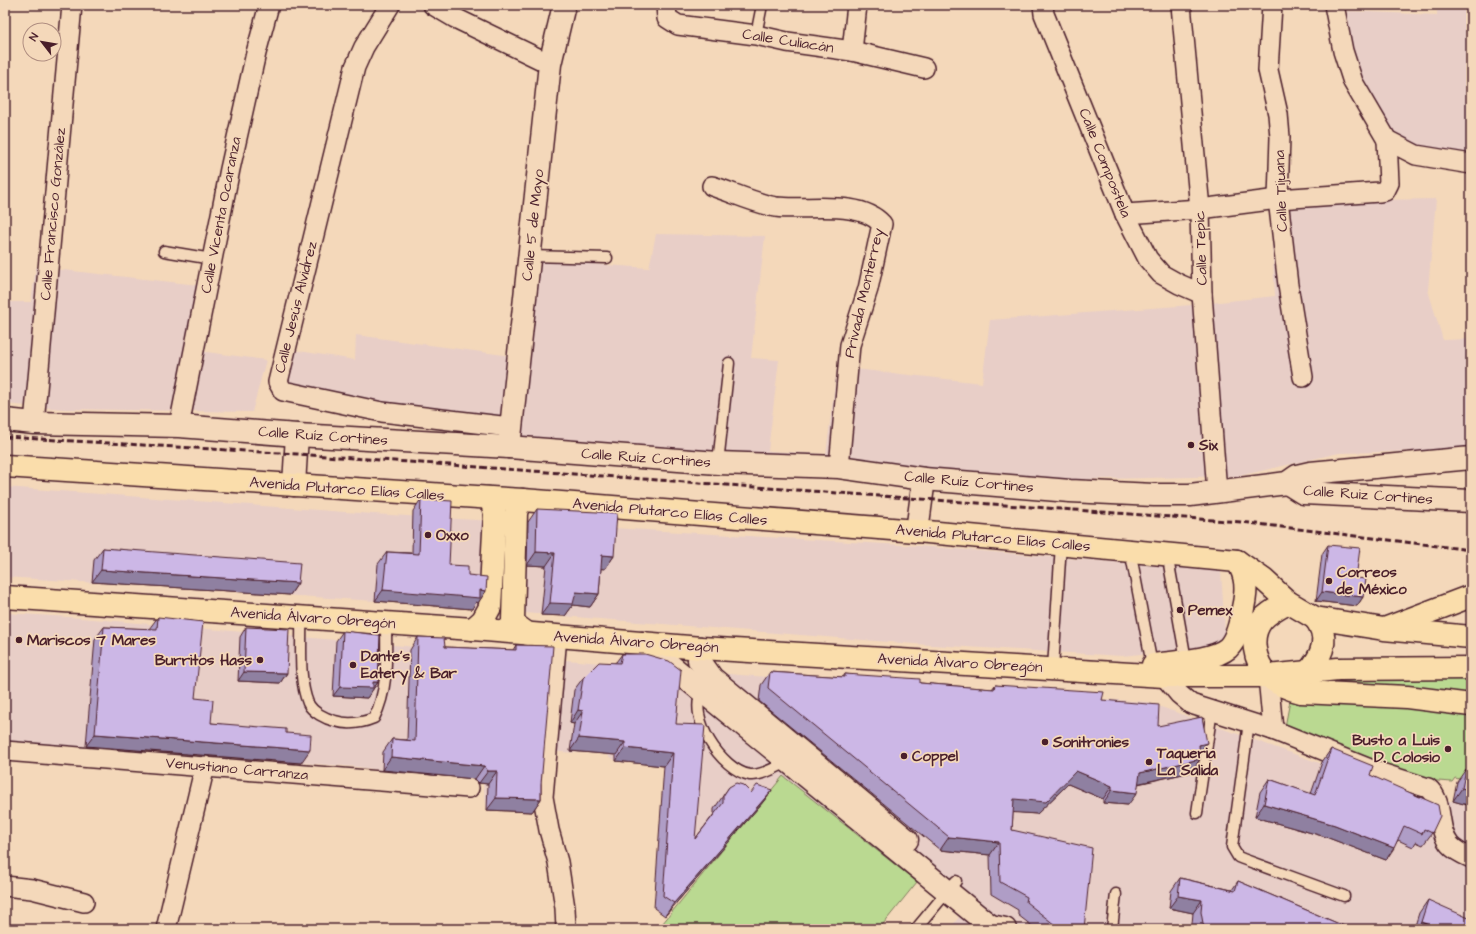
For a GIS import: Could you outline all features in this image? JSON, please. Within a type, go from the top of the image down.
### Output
[{"type":"highway","name":"Avenida Plutarco Elías Calles","points":[[5,466],[524,500],[1167,553],[1237,561],[1264,580],[1288,602],[1315,618]]},
{"type":"highway","points":[[473,629],[483,620],[490,608],[495,513],[492,503],[488,498]]},
{"type":"highway","points":[[524,500],[518,506],[516,513],[513,620],[517,626],[528,634]]},
{"type":"highway","points":[[1158,670],[1186,660],[1220,653],[1228,647],[1233,640],[1241,620],[1246,590],[1244,574],[1237,561]]},
{"type":"highway","points":[[1384,629],[1471,596]]},
{"type":"highway","name":"Avenida Álvaro Obregón","points":[[5,597],[473,629],[701,648],[1112,672],[1158,670],[1268,676]]},
{"type":"highway","points":[[1288,602],[1263,619],[1257,627],[1254,638],[1254,647],[1257,656],[1268,676],[1285,688],[1301,692],[1407,696],[1471,705]]},
{"type":"highway","points":[[1315,618],[1384,629],[1471,637]]},
{"type":"highway","points":[[1308,672],[1321,654],[1324,644],[1322,628],[1315,618]]},
{"type":"highway","points":[[1268,676],[1338,669],[1471,668]]},
{"type":"street","name":"Calle Francisco González","points":[[34,423],[72,5]]},
{"type":"street","name":"Calle Vicenta Ocaranza","points":[[179,426],[252,68],[269,5]]},
{"type":"street","name":"Calle Jesús Alvidrez","points":[[390,5],[364,47],[355,67],[278,382],[283,392],[510,437]]},
{"type":"street","points":[[433,5],[457,11],[550,64]]},
{"type":"street","name":"Calle 5 de Mayo","points":[[510,437],[550,64],[564,5]]},
{"type":"street","name":"Calle Culiacán","points":[[666,5],[667,18],[678,25],[756,35],[787,42],[852,51],[924,68]]},
{"type":"street","points":[[852,51],[857,5]]},
{"type":"street","name":"Calle Compostela","points":[[1043,5],[1044,14],[1125,214],[1148,259],[1161,274],[1202,294]]},
{"type":"street","name":"Calle Tepic","points":[[1180,5],[1200,209],[1202,294],[1217,492]]},
{"type":"street","name":"Calle Tijuana","points":[[1272,5],[1268,70],[1279,130],[1278,200],[1288,285],[1303,377]]},
{"type":"street","points":[[1125,214],[1200,209],[1278,200],[1385,191],[1389,183],[1388,140],[1353,82],[1343,50],[1334,5]]},
{"type":"street","points":[[1388,140],[1416,155],[1471,164]]},
{"type":"street","name":"Privada Monterrey","points":[[712,186],[775,207],[861,210],[877,218],[882,224],[868,289],[850,344],[839,467]]},
{"type":"street","name":"Calle Ruíz Cortines","points":[[5,420],[34,423],[179,426],[297,435],[510,437],[718,463],[839,467],[924,479],[1118,494],[1190,495],[1286,483]]},
{"type":"street","points":[[294,485],[297,435]]},
{"type":"street","name":"Calle Ruiz Cortines","points":[[1471,458],[1310,473],[1297,476],[1286,483],[1303,493],[1471,501]]},
{"type":"street","points":[[917,532],[924,479]]},
{"type":"street","points":[[557,636],[544,797],[558,862],[565,908],[566,929]]},
{"type":"street","points":[[643,643],[707,685],[952,886]]},
{"type":"street","points":[[701,648],[699,660],[707,685],[787,762],[952,886]]},
{"type":"street","points":[[1158,670],[1185,700],[1273,730],[1375,771],[1428,788],[1434,793],[1437,799],[1449,845],[1471,858]]},
{"type":"street","points":[[1268,676],[1273,730]]},
{"type":"street","name":"Venustiano Carranza","points":[[5,751],[469,788]]},
{"type":"street","points":[[166,929],[205,766]]},
{"type":"street","points":[[5,886],[32,889],[84,902]]},
{"type":"lane","points":[[756,35],[762,5]]},
{"type":"lane","points":[[164,251],[212,259]]},
{"type":"lane","points":[[530,256],[607,258]]},
{"type":"lane","points":[[718,463],[729,363]]},
{"type":"lane","points":[[1053,668],[1061,544]]},
{"type":"lane","points":[[1130,550],[1158,670]]},
{"type":"lane","points":[[1167,553],[1186,660]]},
{"type":"lane","points":[[302,617],[303,682],[308,704],[317,714],[341,723],[364,723],[374,718],[382,703],[386,675],[386,623]]},
{"type":"lane","points":[[707,685],[697,705],[704,732],[723,758],[734,769],[751,775],[760,774],[787,762]]},
{"type":"lane","points":[[1197,812],[1212,710]]},
{"type":"lane","points":[[1249,722],[1232,847],[1234,852],[1243,859],[1344,896]]},
{"type":"lane","points":[[916,929],[952,886]]},
{"type":"lane","points":[[1112,929],[1116,894]]},
{"type":"shaded area","points":[[1437,5],[1471,5],[1471,159],[1414,146],[1392,131],[1355,69],[1347,11],[1437,15]]},
{"type":"shaded area","points":[[1436,199],[1428,290],[1443,340],[1471,339],[1471,450],[1339,453],[1239,476],[1055,480],[732,458],[517,436],[282,386],[293,350],[355,360],[356,335],[527,358],[536,260],[649,268],[656,234],[765,236],[751,358],[779,360],[768,451],[826,454],[837,367],[982,383],[990,320],[1192,305],[1275,296],[1270,211],[1372,200]]},
{"type":"shaded area","points":[[36,267],[198,285],[184,349],[266,360],[252,412],[64,409],[5,404],[5,302],[31,302]]},
{"type":"shaded area","points":[[5,487],[373,514],[919,546],[1221,571],[1225,633],[1217,643],[1207,647],[1122,656],[914,644],[375,601],[5,577]]},
{"type":"shaded area","points":[[5,613],[69,617],[740,675],[1147,702],[1427,801],[1453,801],[1457,782],[1471,786],[1471,929],[950,929],[959,917],[783,776],[665,916],[654,908],[664,766],[616,761],[605,754],[536,751],[532,812],[487,810],[483,784],[358,767],[5,741]]},
{"type":"green space","points":[[1471,672],[1471,782],[1455,778],[1452,782],[1396,778],[1285,727],[1293,685]]},
{"type":"green space","points":[[783,776],[917,882],[879,929],[658,929]]},
{"type":"building","points":[[421,499],[452,501],[449,565],[468,566],[468,575],[487,577],[486,591],[480,590],[480,598],[383,590],[387,552],[419,554]]},
{"type":"building","points":[[537,509],[617,513],[614,556],[602,555],[599,594],[576,592],[573,604],[550,603],[555,553],[536,552]]},
{"type":"building","points":[[1328,545],[1360,548],[1356,578],[1366,579],[1363,597],[1322,592]]},
{"type":"building","points":[[103,548],[300,563],[298,583],[101,570]]},
{"type":"building","points":[[158,617],[203,622],[195,698],[213,700],[211,723],[286,729],[286,733],[311,735],[310,750],[95,734],[104,627],[157,629]]},
{"type":"building","name":"Burritos Hass","points":[[246,627],[289,629],[287,673],[244,672]]},
{"type":"building","name":"Dante's Eatery & Bar","points":[[343,631],[380,635],[378,682],[373,682],[373,688],[340,687]]},
{"type":"building","points":[[418,637],[444,638],[445,647],[516,650],[516,645],[553,646],[541,799],[496,798],[497,771],[488,771],[484,766],[391,757],[392,739],[415,741]]},
{"type":"building","points":[[622,654],[645,654],[669,661],[681,670],[676,724],[705,725],[695,839],[723,803],[723,796],[729,787],[736,783],[743,785],[751,793],[757,785],[772,790],[674,903],[663,896],[673,753],[625,748],[625,742],[579,738],[583,711],[578,710],[583,678],[599,662],[620,663]]},
{"type":"building","points":[[770,672],[845,677],[845,674],[920,679],[920,683],[994,689],[995,685],[1104,692],[1102,700],[1159,705],[1158,726],[1202,717],[1207,743],[1199,745],[1200,759],[1140,773],[1137,793],[1112,790],[1112,786],[1076,771],[1046,802],[1014,799],[1012,830],[1092,848],[1084,929],[1060,929],[1026,902],[1027,897],[1000,882],[999,842],[949,837],[768,688]]},
{"type":"building","points":[[1331,749],[1373,766],[1370,775],[1438,805],[1440,816],[1432,833],[1424,829],[1422,834],[1404,826],[1394,848],[1335,825],[1264,804],[1269,779],[1315,795]]},
{"type":"building","points":[[1466,769],[1471,771],[1471,791],[1462,788]]},
{"type":"building","points":[[1180,878],[1235,891],[1238,881],[1351,929],[1204,929],[1201,912],[1202,900],[1178,896]]},
{"type":"building","points":[[1428,900],[1471,919],[1471,929],[1430,929],[1432,926],[1421,922]]},
{"type":"railway","points":[[5,437],[297,454],[1241,522],[1471,550]]},
{"type":"place","name":"Six","points":[[1191,445]]},
{"type":"place","name":"Oxxo","points":[[428,535]]},
{"type":"place","name":"Correos de México","points":[[1329,581]]},
{"type":"place","name":"Pemex","points":[[1180,610]]},
{"type":"place","name":"Mariscos 7 Mares","points":[[19,640]]},
{"type":"place","name":"Burritos Hass","points":[[260,660]]},
{"type":"place","name":"Dante's Eatery & Bar","points":[[353,665]]},
{"type":"place","name":"Sonitronies","points":[[1045,742]]},
{"type":"place","name":"Busto a Luis D. Colosio","points":[[1448,749]]},
{"type":"place","name":"Coppel","points":[[904,756]]},
{"type":"place","name":"Taqueria La Salida","points":[[1149,762]]}]
